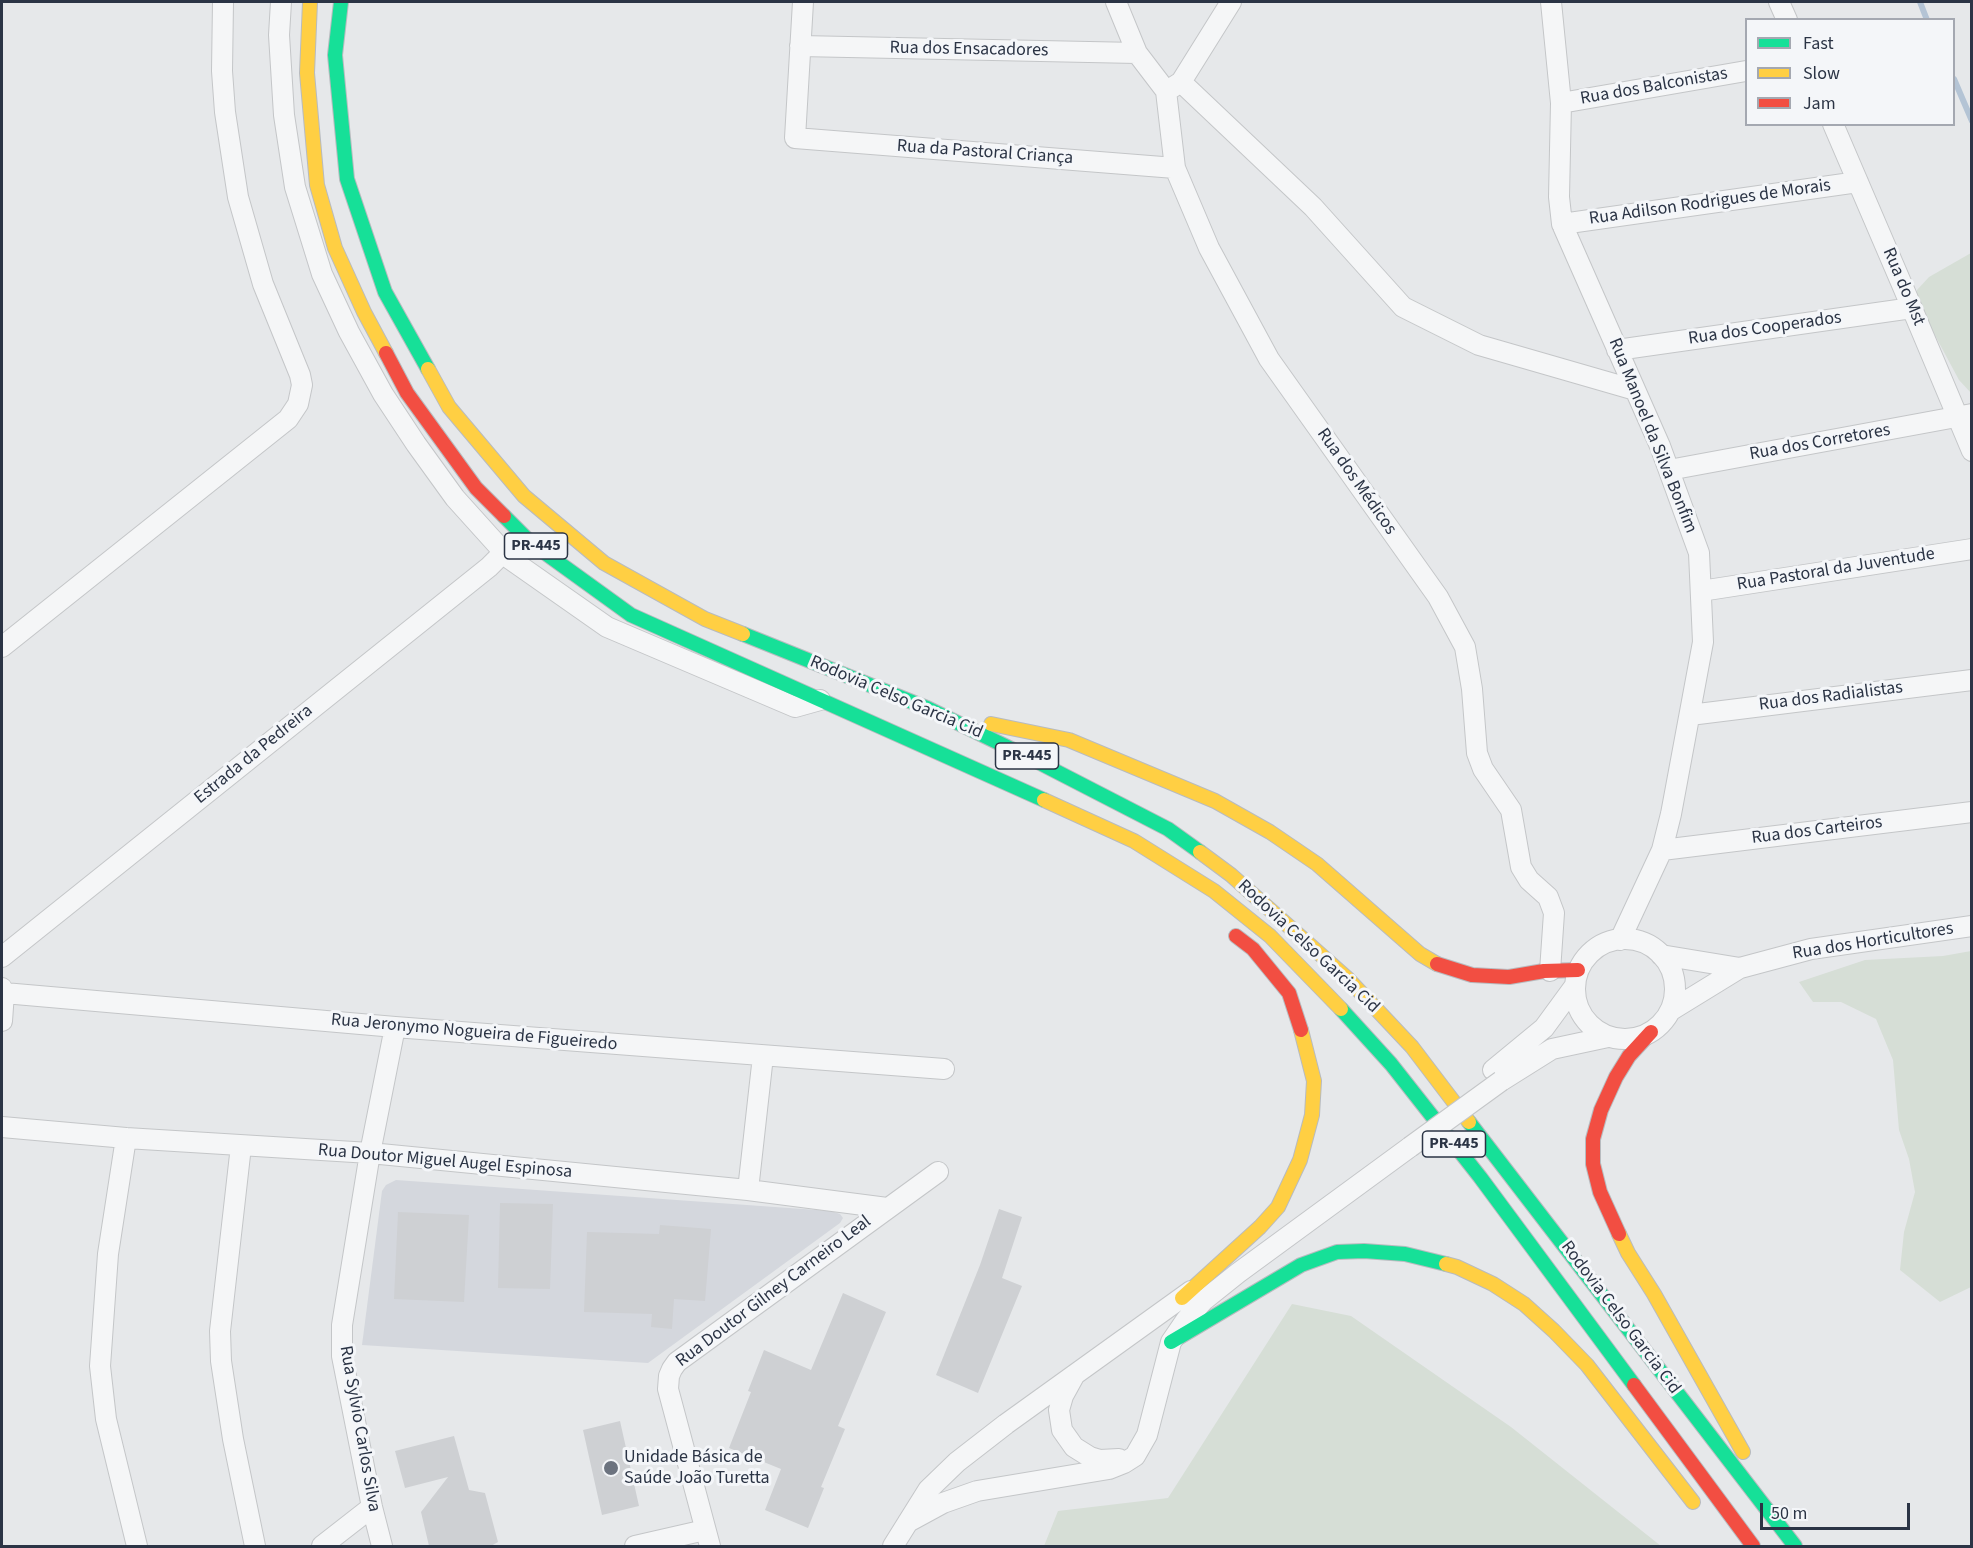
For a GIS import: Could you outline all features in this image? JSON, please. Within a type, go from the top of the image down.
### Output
[{"type":"highway","name":"Rodovia Celso Garcia Cid","points":[[310,2],[307,73],[317,185],[335,248],[364,312],[407,393],[476,488],[530,542],[631,615],[1134,841],[1214,891],[1270,936],[1391,1064],[1480,1176],[1753,1546]]},
{"type":"highway","name":"Rodovia Celso Garcia Cid","points":[[341,2],[335,55],[347,179],[385,292],[449,407],[524,496],[604,563],[705,619],[927,708],[1036,760],[1168,829],[1231,875],[1348,979],[1412,1047],[1792,1542]]},
{"type":"highway","points":[[927,708],[1069,740],[1215,801],[1270,832],[1317,864],[1420,954],[1443,967],[1472,975],[1509,977],[1550,971],[1576,979]]},
{"type":"highway","points":[[1083,817],[1146,865]]},
{"type":"highway","points":[[1182,1298],[1260,1227],[1278,1207],[1300,1160],[1312,1116],[1314,1082],[1304,1038],[1289,993],[1253,949],[1226,927]]},
{"type":"highway","points":[[1651,1032],[1629,1056],[1616,1077],[1601,1110],[1593,1139],[1593,1164],[1600,1192],[1628,1253],[1731,1429],[1792,1542]]},
{"type":"highway","points":[[1171,1342],[1301,1265],[1337,1252],[1405,1254],[1457,1267],[1493,1284],[1524,1304],[1554,1331],[1587,1365],[1702,1513]]},
{"type":"street","points":[[2,647],[288,419],[298,404],[301,395],[300,375],[263,284],[249,241],[236,186],[225,112],[222,70],[223,2]]},
{"type":"street","points":[[282,2],[279,35],[284,115],[295,187],[322,274],[349,332],[383,394],[455,498],[504,552],[607,627],[795,707],[820,700]]},
{"type":"street","points":[[800,46],[803,2]]},
{"type":"street","points":[[1116,2],[1137,53],[1313,207],[1403,307],[1479,345],[1635,390]]},
{"type":"street","points":[[1174,87],[1231,2]]},
{"type":"street","name":"Rua Manoel da Silva Bonfim","points":[[1551,2],[1561,102],[1559,197],[1562,224],[1669,470],[1699,553],[1703,642],[1671,814],[1662,850],[1620,940]]},
{"type":"street","points":[[1779,2],[1785,18]]},
{"type":"street","name":"Rua dos Ensacadores","points":[[800,46],[1137,53]]},
{"type":"street","name":"Rua da Pastoral Criança","points":[[800,46],[795,138],[1175,168]]},
{"type":"street","name":"Rua dos Balconistas","points":[[1561,102],[1745,71]]},
{"type":"street","name":"Rua dos Médicos","points":[[1174,87],[1175,168],[1209,248],[1269,359],[1438,597],[1465,647],[1472,689],[1477,753],[1483,769],[1511,810],[1521,867],[1529,880],[1548,897],[1554,913],[1550,971]]},
{"type":"street","name":"Rua do Mst","points":[[1834,126],[1943,382],[1967,414],[1971,451]]},
{"type":"street","name":"Rua Adilson Rodrigues de Morais","points":[[1562,224],[1858,182]]},
{"type":"street","name":"Rua dos Cooperados","points":[[1617,350],[1912,308]]},
{"type":"street","name":"Rua dos Corretores","points":[[1669,470],[1967,414]]},
{"type":"street","name":"Rua Pastoral da Juventude","points":[[1701,591],[1971,549]]},
{"type":"street","name":"Estrada da Pedreira","points":[[2,957],[489,567],[504,552]]},
{"type":"street","name":"Rua dos Radialistas","points":[[1690,715],[1971,680]]},
{"type":"street","name":"Rua dos Carteiros","points":[[1662,850],[1971,812]]},
{"type":"street","name":"Rua dos Horticultores","points":[[1670,1011],[1740,968],[1811,948],[1971,926]]},
{"type":"street","points":[[893,1546],[928,1490],[957,1462],[1075,1374],[1497,1076],[1544,1028],[1576,979],[1587,956],[1597,948],[1608,942],[1620,940],[1644,943],[1661,955],[1670,968],[1674,982],[1674,996],[1670,1011],[1662,1023],[1651,1032],[1630,1039],[1608,1037],[1552,1049],[1497,1076]]},
{"type":"street","name":"Rua dos Horticultores","points":[[1661,955],[1740,968]]},
{"type":"street","points":[[1576,979],[1575,1000],[1580,1012],[1587,1023],[1608,1037]]},
{"type":"street","points":[[2,1021],[3,990]]},
{"type":"street","name":"Rua Jeronymo Nogueira de Figueiredo","points":[[3,990],[395,1027],[944,1069]]},
{"type":"street","name":"Rua Sylvio Carlos Silva","points":[[382,1546],[342,1356],[342,1325],[370,1153],[395,1027]]},
{"type":"street","points":[[748,1190],[763,1056]]},
{"type":"street","name":"Rua Doutor Miguel Augel Espinosa","points":[[2,1127],[126,1138],[370,1153],[748,1190],[887,1208]]},
{"type":"street","points":[[126,1138],[108,1254],[100,1366],[106,1419],[137,1546]]},
{"type":"street","points":[[908,1522],[942,1503],[977,1491],[1109,1469],[1124,1464],[1135,1456],[1147,1435],[1171,1342],[1186,1320],[1203,1301],[1406,1142]]},
{"type":"street","points":[[241,1146],[220,1331],[221,1361],[231,1428],[255,1546]]},
{"type":"street","name":"Rua Doutor Gilney Carneiro Leal","points":[[708,1538],[668,1389],[672,1369],[677,1362],[938,1172]]},
{"type":"street","points":[[1075,1374],[1059,1410],[1062,1430],[1068,1439],[1074,1447],[1090,1457],[1117,1459],[1135,1456]]},
{"type":"street","points":[[322,1546],[372,1507]]},
{"type":"street","points":[[635,1546],[708,1538]]},
{"type":"shaded area","points":[[1971,253],[1971,393],[1959,380],[1916,300],[1917,290],[1929,277]]},
{"type":"shaded area","points":[[1971,951],[1971,1287],[1940,1302],[1900,1270],[1904,1232],[1915,1192],[1909,1159],[1899,1130],[1893,1060],[1876,1019],[1841,1002],[1813,1002],[1799,982],[1865,960],[1943,956]]},
{"type":"shaded area","points":[[396,1180],[831,1211],[840,1214],[843,1218],[840,1223],[648,1363],[362,1345],[382,1191],[386,1185]]},
{"type":"shaded area","points":[[1292,1304],[1351,1316],[1511,1427],[1661,1546],[1044,1546],[1058,1511],[1168,1498]]},
{"type":"building","points":[[500,1203],[553,1204],[550,1289],[498,1288]]},
{"type":"building","points":[[999,1209],[1022,1217],[1002,1278],[1022,1286],[978,1393],[936,1375],[980,1265]]},
{"type":"building","points":[[398,1212],[469,1215],[464,1302],[394,1299]]},
{"type":"building","points":[[660,1225],[711,1229],[705,1301],[674,1299],[672,1329],[651,1327],[652,1314],[584,1312],[587,1232],[659,1234]]},
{"type":"building","points":[[843,1293],[886,1312],[838,1426],[845,1429],[821,1487],[824,1488],[808,1528],[765,1510],[781,1469],[729,1448],[751,1392],[748,1391],[764,1350],[811,1370]]},
{"type":"building","name":"Unidade Básica de Saúde João Turetta","points":[[620,1421],[639,1506],[602,1515],[583,1430]]},
{"type":"building","points":[[454,1436],[469,1490],[485,1493],[498,1542],[491,1546],[429,1546],[421,1512],[448,1477],[405,1488],[395,1451]]},
{"type":"waterway","points":[[1920,2],[1926,18]]},
{"type":"waterway","points":[[1955,81],[1972,121]]},
{"type":"traffic: fast","points":[[341,2],[335,55],[347,179],[385,292],[428,369]]},
{"type":"traffic: fast","points":[[504,516],[530,542],[631,615],[1044,800]]},
{"type":"traffic: fast","points":[[743,634],[927,708],[1168,829],[1200,852]]},
{"type":"traffic: fast","points":[[1341,1009],[1391,1064],[1480,1177],[1634,1385]]},
{"type":"traffic: fast","points":[[1469,1122],[1795,1546]]},
{"type":"traffic: fast","points":[[1171,1342],[1301,1265],[1337,1252],[1405,1254],[1446,1264]]},
{"type":"traffic: slow","points":[[310,2],[307,73],[317,185],[335,248],[364,312],[386,353]]},
{"type":"traffic: slow","points":[[428,369],[449,407],[524,496],[604,563],[705,619],[743,634]]},
{"type":"traffic: slow","points":[[991,724],[1069,740],[1215,801],[1270,832],[1317,864],[1420,954],[1437,964]]},
{"type":"traffic: slow","points":[[1044,800],[1134,841],[1214,891],[1270,936],[1341,1009]]},
{"type":"traffic: slow","points":[[1200,852],[1231,875],[1348,979],[1412,1047],[1469,1122]]},
{"type":"traffic: slow","points":[[1182,1298],[1260,1227],[1278,1207],[1300,1160],[1312,1115],[1314,1081],[1301,1030]]},
{"type":"traffic: slow","points":[[1619,1234],[1743,1452]]},
{"type":"traffic: slow","points":[[1446,1264],[1493,1284],[1524,1304],[1554,1331],[1587,1365],[1693,1502]]},
{"type":"traffic: jam","points":[[386,353],[407,393],[476,488],[504,516]]},
{"type":"traffic: jam","points":[[1236,936],[1253,949],[1289,993],[1301,1030]]},
{"type":"traffic: jam","points":[[1437,964],[1472,975],[1509,977],[1544,971],[1578,970]]},
{"type":"traffic: jam","points":[[1619,1234],[1600,1192],[1593,1164],[1593,1139],[1601,1110],[1616,1077],[1629,1056],[1651,1032]]},
{"type":"traffic: jam","points":[[1634,1385],[1753,1546]]},
{"type":"place","name":"Unidade Básica de Saúde João Turetta","points":[[611,1468]]}]
